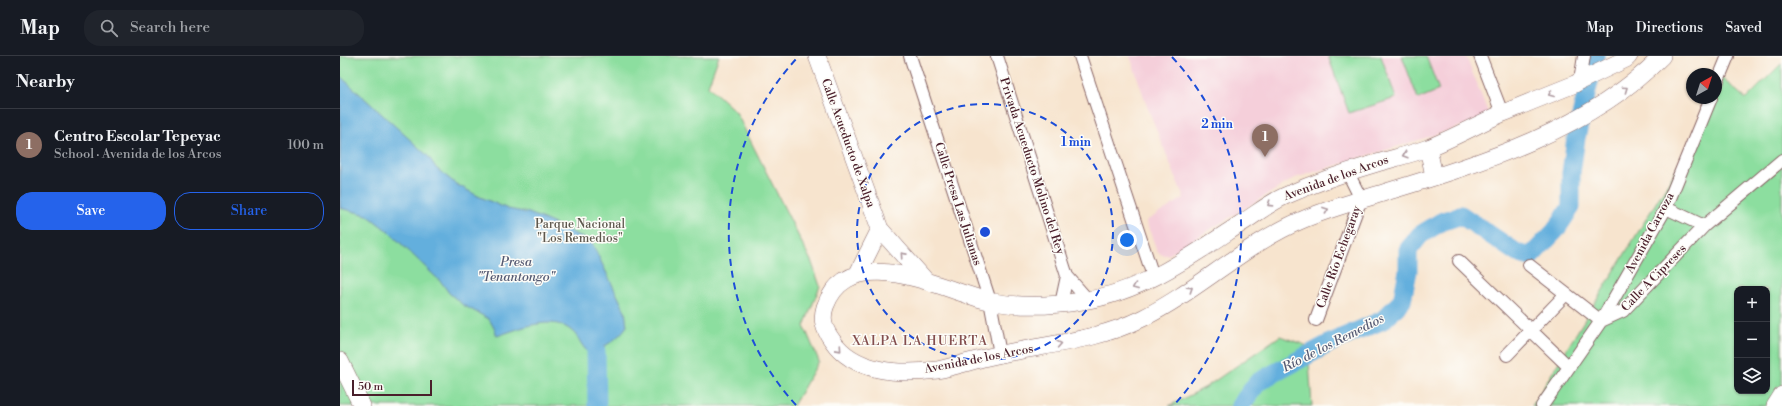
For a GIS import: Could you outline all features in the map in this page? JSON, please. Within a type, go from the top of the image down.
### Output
[{"type":"main road","name":"Calle Acueducto de Xalpa","points":[[817,56],[880,229],[926,281]]},
{"type":"main road","name":"Avenida de los Arcos","points":[[1583,80],[1502,114],[1428,148],[1348,173],[1280,198],[1154,279],[1124,291],[1088,300],[1061,304],[1026,305],[990,301],[926,281],[887,272],[857,275],[845,282],[829,298],[823,315],[823,325],[828,335],[842,353],[867,366],[893,372],[936,370],[1000,354],[1090,338],[1143,318],[1258,244],[1294,223],[1327,210],[1501,154],[1569,123],[1593,111],[1640,79],[1662,56]]},
{"type":"main road","points":[[1583,80],[1610,67],[1626,57]]},
{"type":"main road","points":[[1428,148],[1434,176]]},
{"type":"main road","points":[[857,275],[880,229]]},
{"type":"main road","points":[[340,361],[362,406]]},
{"type":"main road","points":[[1775,406],[1782,395]]},
{"type":"street","name":"Calle Presa Las Julianas","points":[[910,56],[990,301],[1000,354]]},
{"type":"street","name":"Privada Acueducto Molino del Rey","points":[[997,56],[1068,276],[1088,300]]},
{"type":"street","points":[[1080,56],[1154,279]]},
{"type":"street","points":[[1480,56],[1502,114]]},
{"type":"street","points":[[1583,80],[1584,56]]},
{"type":"street","points":[[1722,70],[1728,56]]},
{"type":"street","name":"Avenida Carroza","points":[[1601,321],[1666,208],[1709,104]]},
{"type":"street","name":"Calle A Cipreses","points":[[1601,321],[1624,311],[1704,226],[1782,160]]},
{"type":"street","name":"Calle Río Echegaray","points":[[1316,320],[1361,199],[1348,173]]},
{"type":"street","points":[[1666,208],[1704,226]]},
{"type":"street","points":[[1459,261],[1569,367]]},
{"type":"street","points":[[1529,265],[1601,321],[1542,406]]},
{"type":"street","points":[[1061,304],[1068,276]]},
{"type":"street","points":[[1507,356],[1566,294]]},
{"type":"shaded area","points":[[1130,56],[1466,56],[1489,115],[1454,129],[1295,178],[1168,255],[1162,255],[1157,251],[1146,221],[1184,198],[1147,106]]},
{"type":"green space","name":"Parque Nacional \"Los Remedios\"","points":[[340,56],[719,56],[708,86],[736,112],[812,263],[820,286],[804,326],[819,361],[793,406],[340,406]]},
{"type":"green space","points":[[1328,56],[1381,56],[1396,98],[1349,113]]},
{"type":"green space","points":[[1402,56],[1426,56],[1439,90],[1418,99]]},
{"type":"green space","points":[[1782,63],[1782,406],[1532,406],[1676,170],[1713,104],[1722,104],[1722,78],[1746,99]]},
{"type":"green space","points":[[1280,336],[1308,346],[1312,406],[1169,406],[1206,387]]},
{"type":"water","name":"Presa \"Tenantongo\"","points":[[340,76],[429,157],[436,168],[456,184],[478,196],[508,209],[529,213],[562,227],[592,243],[625,311],[627,326],[620,335],[611,342],[591,353],[583,347],[578,337],[573,332],[565,326],[556,324],[536,324],[497,336],[489,319],[463,305],[449,293],[442,283],[389,232],[367,215],[340,208]]},
{"type":"waterway","name":"Río de los Remedios","points":[[1240,406],[1258,382],[1332,342],[1383,320],[1402,301],[1408,271],[1408,250],[1420,235],[1441,222],[1461,215],[1517,253],[1530,257],[1555,231],[1571,207],[1571,173],[1576,138],[1595,56]]},
{"type":"waterway","name":"Río de los Remedios","points":[[596,351],[597,406]]},
{"type":"place","name":"Centro Escolar Tepeyac","points":[[1265,157]]},
{"type":"district","name":"XALPA LA HUERTA","points":[[920,341]]}]
